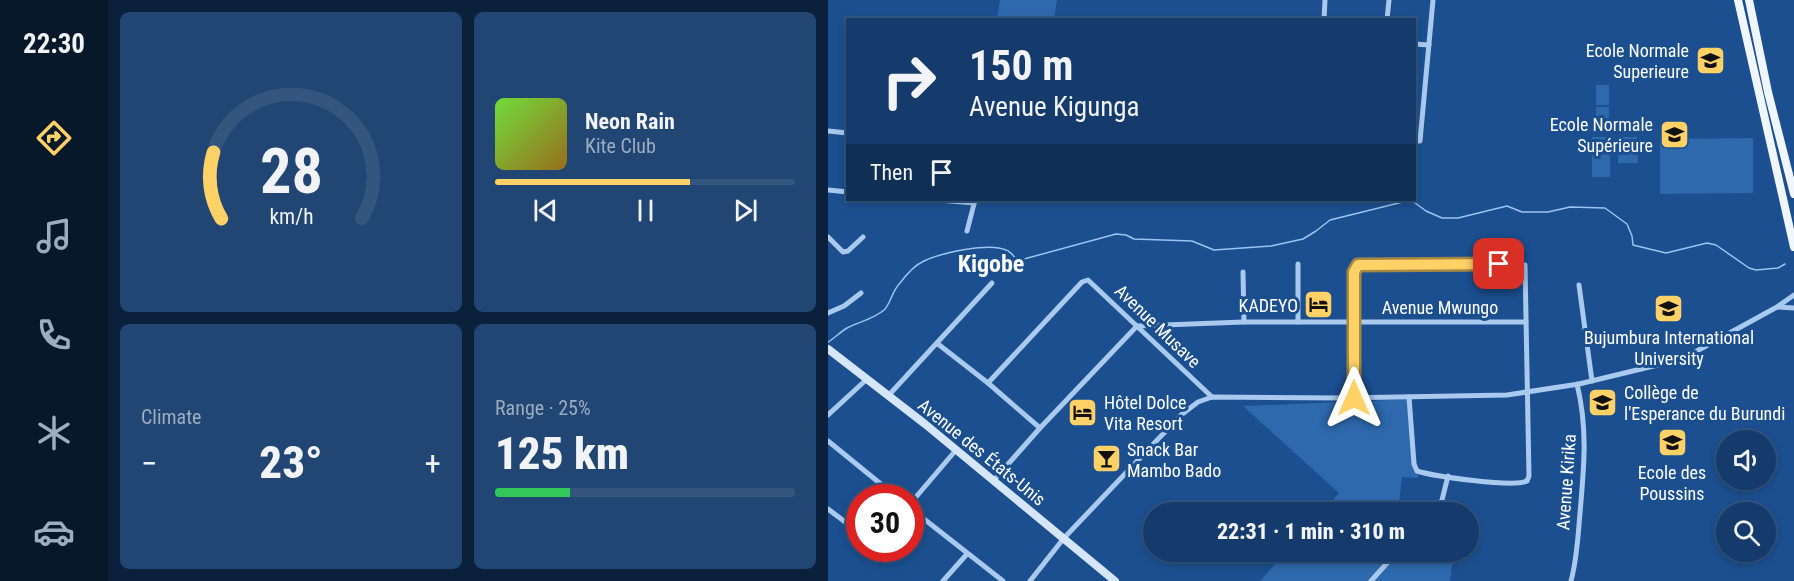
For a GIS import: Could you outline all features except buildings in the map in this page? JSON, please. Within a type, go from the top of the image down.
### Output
[{"type":"main road","points":[[1738,0],[1794,247]]},
{"type":"main road","points":[[1749,0],[1768,92],[1794,195]]},
{"type":"street","points":[[1324,18],[1325,0]]},
{"type":"street","points":[[1387,18],[1389,0]]},
{"type":"street","points":[[1416,141],[1420,141],[1433,0]]},
{"type":"street","points":[[1416,44],[1429,45]]},
{"type":"street","points":[[828,131],[846,133]]},
{"type":"street","points":[[828,190],[846,192]]},
{"type":"street","points":[[1784,199],[1794,195]]},
{"type":"street","points":[[967,231],[974,201]]},
{"type":"street","points":[[828,237],[843,252],[848,251],[863,237]]},
{"type":"street","points":[[1298,264],[1298,322]]},
{"type":"street","points":[[1354,398],[1354,272],[1356,267],[1360,264],[1524,264],[1526,266],[1529,476],[1527,481],[1520,484],[1418,471],[1415,468],[1409,397]]},
{"type":"street","points":[[1243,272],[1244,322]]},
{"type":"street","name":"Avenue Musave","points":[[988,383],[1082,282],[1088,280],[1212,397]]},
{"type":"street","points":[[888,396],[992,283]]},
{"type":"street","points":[[1579,285],[1592,381]]},
{"type":"street","points":[[828,313],[844,306],[861,293]]},
{"type":"street","points":[[1030,581],[1064,538],[1181,415],[1197,402],[1212,397],[1354,398],[1527,393],[1592,381],[1670,362],[1695,352],[1777,308],[1794,296]]},
{"type":"street","points":[[1777,308],[1794,308]]},
{"type":"street","name":"Avenue Mwungo","points":[[1137,326],[1244,322],[1526,322]]},
{"type":"street","points":[[994,480],[1137,326]]},
{"type":"street","points":[[938,344],[1040,428]]},
{"type":"street","name":"Avenue des États-Unis","points":[[828,349],[994,480],[1115,581]]},
{"type":"street","points":[[828,416],[867,379]]},
{"type":"street","name":"Avenue Kirika","points":[[1570,581],[1577,552],[1586,444],[1583,408],[1577,384]]},
{"type":"street","points":[[828,441],[881,484]]},
{"type":"street","points":[[924,489],[956,450]]},
{"type":"street","points":[[1440,502],[1448,476]]},
{"type":"street","points":[[828,509],[846,522]]},
{"type":"street","points":[[924,518],[1003,581]]},
{"type":"street","points":[[943,581],[967,554]]},
{"type":"street","points":[[1371,581],[1388,562]]},
{"type":"shaded area","points":[[1000,0],[1057,0],[1054,18],[997,18]]},
{"type":"shaded area","points":[[1596,85],[1609,85],[1609,105],[1596,105]]},
{"type":"shaded area","points":[[1596,107],[1609,107],[1609,128],[1596,129]]},
{"type":"shaded area","points":[[1592,137],[1610,137],[1610,177],[1592,177]]},
{"type":"shaded area","points":[[1618,137],[1637,137],[1638,163],[1618,163]]},
{"type":"shaded area","points":[[1753,138],[1753,193],[1660,194],[1660,139]]},
{"type":"shaded area","points":[[1411,399],[1418,478],[1402,477],[1399,502],[1331,502],[1339,493],[1243,406]]},
{"type":"shaded area","points":[[1277,562],[1452,562],[1450,581],[1260,581]]},
{"type":"waterway","points":[[828,342],[847,328],[876,316],[884,310],[897,286],[917,265],[953,252],[988,247],[1009,251],[1016,259],[1024,259],[1116,234],[1134,239],[1192,241],[1214,250],[1271,246],[1303,239],[1330,220],[1407,201]]},
{"type":"waterway","points":[[1412,201],[1426,211],[1442,218],[1458,218],[1507,206],[1522,212],[1548,212],[1570,207],[1605,208],[1627,224],[1633,245],[1666,253],[1707,243],[1716,245],[1749,268],[1756,270],[1778,268],[1785,264]]},
{"type":"place","name":"Ecole Normale Superieure","points":[[1710,60]]},
{"type":"place","name":"Ecole Normale Supérieure","points":[[1674,134]]},
{"type":"place","name":"KADEYO","points":[[1319,305]]},
{"type":"place","name":"Bujumbura International University","points":[[1669,308]]},
{"type":"place","name":"Collège de l'Esperance du Burundi","points":[[1603,402]]},
{"type":"place","name":"Hôtel Dolce Vita Resort","points":[[1083,412]]},
{"type":"place","name":"Ecole des Poussins","points":[[1672,443]]},
{"type":"place","name":"Snack Bar Mambo Bado","points":[[1106,459]]},
{"type":"district","name":"Kigobe","points":[[991,264]]},
{"type":"route","points":[[1354,398],[1354,272],[1358,265],[1499,264]]}]
